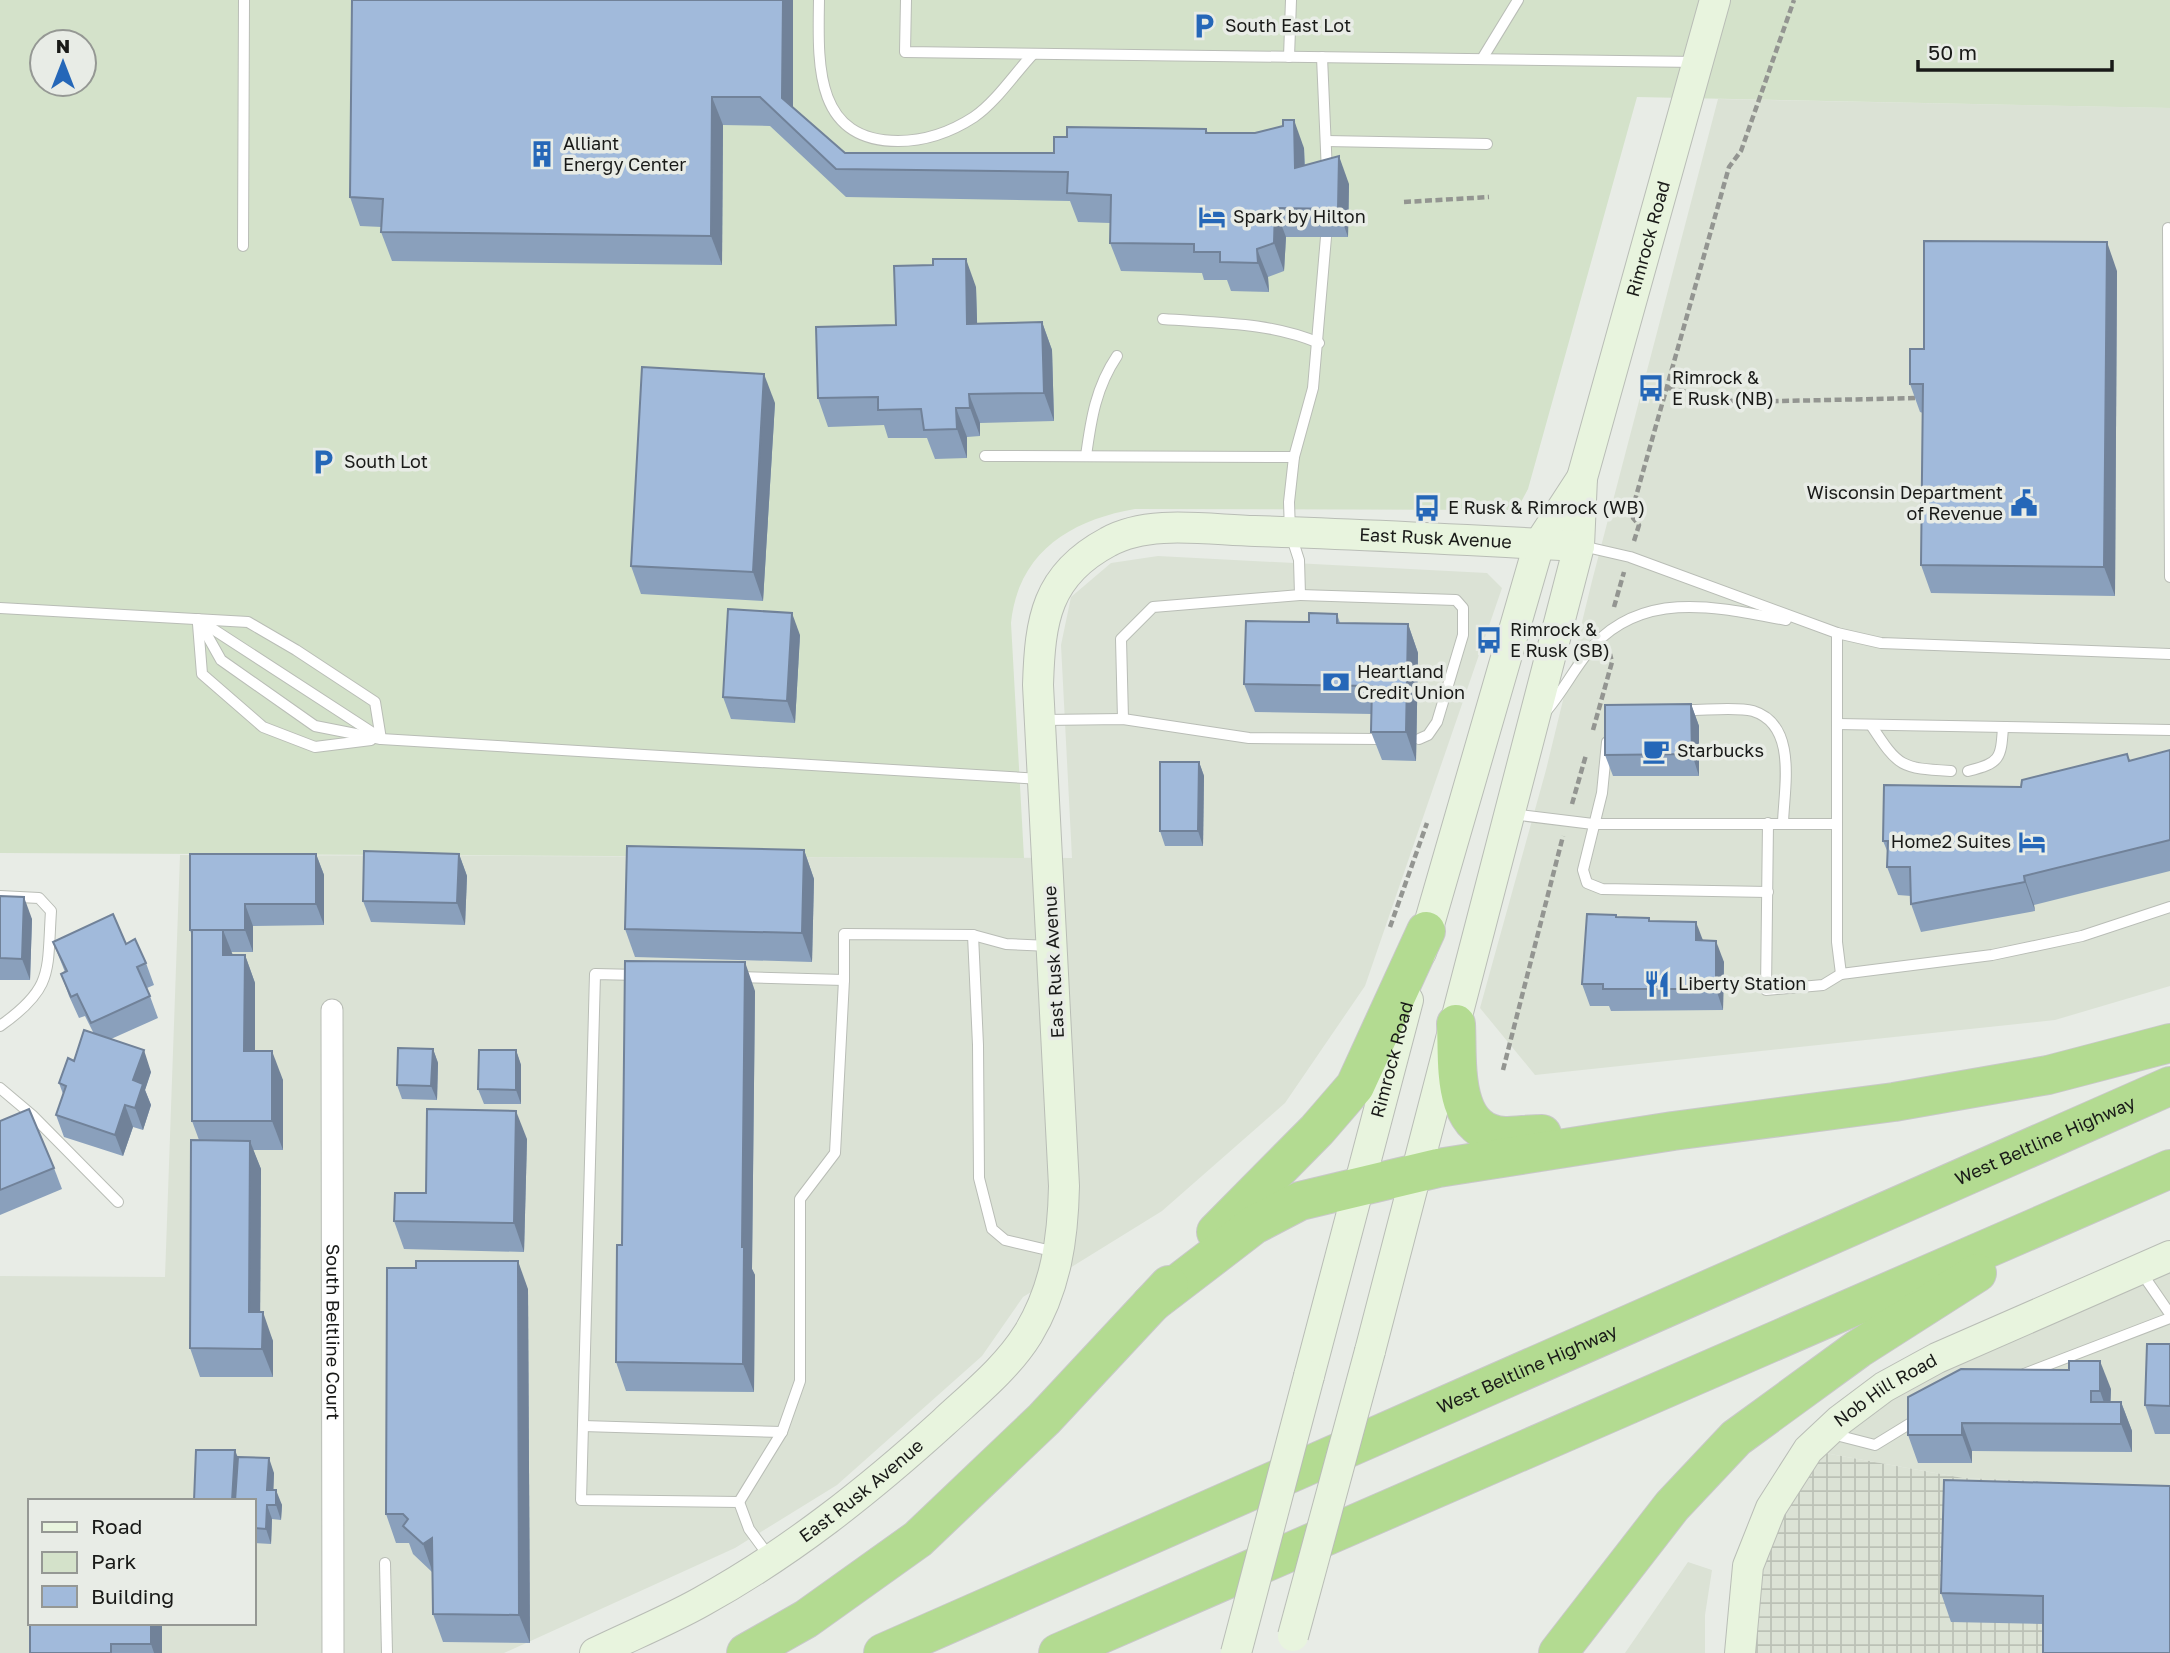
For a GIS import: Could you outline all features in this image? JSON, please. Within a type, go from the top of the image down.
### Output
[{"type":"highway","points":[[746,1653],[806,1619],[918,1539],[1044,1419],[1218,1230],[1317,1130],[1355,1086],[1426,931]]},
{"type":"highway","points":[[1455,1024],[1460,1096],[1469,1117],[1482,1128],[1502,1136],[1613,1129],[1674,1130]]},
{"type":"highway","points":[[1151,1304],[1254,1225],[1300,1201],[1415,1173],[1674,1130],[1845,1109],[2048,1075],[2170,1043]]},
{"type":"highway","name":"West Beltline Highway","points":[[883,1653],[2170,1086]]},
{"type":"highway","points":[[1058,1653],[2170,1169]]},
{"type":"highway","points":[[1558,1653],[1672,1506],[1736,1438],[1858,1349],[2076,1210]]},
{"type":"main road","name":"Rimrock Road","points":[[1291,1644],[1579,546],[1582,478],[1715,0]]},
{"type":"main road","name":"Rimrock Road","points":[[1236,1653],[1426,931],[1539,544],[1582,478]]},
{"type":"main road","name":"East Rusk Avenue","points":[[595,1653],[699,1603],[771,1560],[844,1509],[926,1438],[1012,1356],[1028,1334],[1045,1300],[1059,1252],[1064,1186],[1040,720],[1039,647],[1049,599],[1063,576],[1084,557],[1109,541],[1148,530],[1290,532],[1579,546]]},
{"type":"main road","name":"Nob Hill Road","points":[[1740,1653],[1741,1614],[1752,1554],[1771,1508],[1808,1451],[1826,1432],[1884,1387],[1937,1358],[2170,1256]]},
{"type":"street","name":"South Beltline Court","points":[[332,1010],[333,1653]]},
{"type":"lane","points":[[243,246],[244,0]]},
{"type":"lane","points":[[819,0],[823,86],[835,114],[856,135],[876,141],[917,139],[942,135],[953,129],[976,116],[1033,54]]},
{"type":"lane","points":[[906,0],[905,52],[1698,62]]},
{"type":"lane","points":[[1290,57],[1291,0]]},
{"type":"lane","points":[[1482,59],[1518,0]]},
{"type":"lane","points":[[1322,57],[1328,190]]},
{"type":"lane","points":[[1326,141],[1487,144]]},
{"type":"lane","points":[[2168,228],[2170,577]]},
{"type":"lane","points":[[1300,595],[1299,560],[1290,532],[1294,457],[1312,388],[1319,343],[1326,237]]},
{"type":"lane","points":[[1163,319],[1261,326],[1296,333],[1319,343]]},
{"type":"lane","points":[[1086,456],[1091,415],[1103,376],[1117,356]]},
{"type":"lane","points":[[985,456],[1294,457]]},
{"type":"lane","points":[[1579,546],[1630,557],[1837,633],[1881,643],[1928,647],[2170,654]]},
{"type":"lane","points":[[1123,719],[1121,639],[1153,607],[1300,595],[1455,600],[1462,608],[1463,635],[1437,722],[1428,735],[1419,739]]},
{"type":"lane","points":[[1532,725],[1549,709],[1596,643],[1623,622],[1644,612],[1667,606],[1699,607],[1816,625]]},
{"type":"lane","points":[[0,608],[248,622],[375,702],[381,739]]},
{"type":"lane","points":[[198,620],[381,739]]},
{"type":"lane","points":[[198,620],[221,660],[315,726],[381,739],[1043,779]]},
{"type":"lane","points":[[198,620],[202,674],[263,727],[315,747],[381,739]]},
{"type":"lane","points":[[1837,633],[1837,943],[1841,974]]},
{"type":"lane","points":[[1672,710],[1752,711],[1773,722],[1784,744],[1783,824]]},
{"type":"lane","points":[[1040,720],[1123,719],[1249,738],[1379,738]]},
{"type":"lane","points":[[1837,724],[2170,730]]},
{"type":"lane","points":[[1871,725],[1892,757],[1909,768],[1951,771]]},
{"type":"lane","points":[[1968,771],[1992,765],[2002,752],[2003,727]]},
{"type":"lane","points":[[1610,730],[1602,793],[1583,870],[1587,883],[1602,889],[1768,892]]},
{"type":"lane","points":[[1508,813],[1593,824],[1837,824]]},
{"type":"lane","points":[[1768,824],[1766,990],[1824,985],[1841,974],[1992,956],[2081,936],[2170,907]]},
{"type":"lane","points":[[0,896],[39,898],[51,911],[46,979],[31,1002],[0,1026]]},
{"type":"lane","points":[[739,1502],[782,1432],[800,1381],[800,1199],[835,1153],[844,934],[973,935],[1006,944],[1053,946]]},
{"type":"lane","points":[[973,935],[978,1045],[979,1178],[992,1229],[1005,1240],[1059,1252]]},
{"type":"lane","points":[[650,976],[595,974],[581,1500],[739,1502]]},
{"type":"lane","points":[[719,977],[844,980]]},
{"type":"lane","points":[[0,1088],[32,1115],[118,1202]]},
{"type":"lane","points":[[2006,1380],[2170,1316],[2140,1269]]},
{"type":"lane","points":[[1826,1432],[1875,1445],[1927,1413]]},
{"type":"lane","points":[[583,1426],[782,1432]]},
{"type":"lane","points":[[739,1502],[749,1529],[771,1560]]},
{"type":"lane","points":[[386,1563],[387,1653]]},
{"type":"path","points":[[1746,138],[1794,0]]},
{"type":"path","points":[[1404,202],[1489,197]]},
{"type":"path","points":[[1668,388],[1737,402],[1920,398]]},
{"type":"shaded area","points":[[1718,99],[2170,108],[2170,986],[2055,1020],[1535,1075],[1480,1008],[1546,770],[1592,581]]},
{"type":"shaded area","points":[[1158,556],[1487,573],[1502,588],[1365,986],[1285,1103],[1162,1211],[1023,1297],[982,1356],[837,1485],[735,1548],[504,1653],[0,1653],[0,1276],[165,1277],[180,855],[1072,858],[1061,645],[1071,597],[1111,563]]},
{"type":"shaded area","points":[[2170,1256],[2170,1487],[1963,1478],[1808,1450],[1840,1420]]},
{"type":"shaded area","points":[[1808,1450],[1963,1478],[2170,1487],[2170,1653],[1740,1653],[1741,1614]]},
{"type":"shaded area","points":[[1688,1562],[1712,1570],[1705,1615],[1705,1653],[1625,1653]]},
{"type":"green space","name":"Alliant Energy Center","points":[[0,0],[2170,0],[2170,108],[1637,97],[1528,489],[1521,502],[1512,510],[1135,509],[1090,521],[1069,531],[1036,559],[1024,577],[1011,623],[1024,858],[0,853]]},
{"type":"building","name":"Alliant Energy Center","points":[[352,0],[783,0],[782,98],[845,153],[1054,153],[1054,137],[1067,137],[1067,127],[1206,129],[1206,133],[1255,133],[1283,126],[1283,120],[1294,120],[1295,168],[1339,156],[1338,209],[1275,208],[1274,243],[1257,249],[1258,263],[1220,262],[1220,252],[1194,252],[1194,244],[1110,243],[1111,195],[1067,193],[1068,172],[836,169],[760,97],[712,97],[711,236],[381,232],[383,199],[350,197]]},
{"type":"building","name":"Wisconsin Department of Revenue","points":[[1924,241],[2107,242],[2104,567],[1921,565],[1923,384],[1910,384],[1910,349],[1924,349]]},
{"type":"building","points":[[933,259],[966,259],[967,324],[1042,322],[1044,393],[969,394],[970,408],[956,408],[957,429],[924,430],[921,409],[878,410],[878,397],[818,398],[816,327],[896,325],[894,266],[933,265]]},
{"type":"building","points":[[642,367],[764,374],[753,572],[631,566]]},
{"type":"building","points":[[728,609],[792,613],[787,701],[723,697]]},
{"type":"building","points":[[1309,613],[1337,614],[1337,623],[1408,624],[1406,732],[1371,732],[1372,686],[1244,684],[1246,621],[1309,622]]},
{"type":"building","points":[[1691,704],[1692,754],[1605,755],[1605,705]]},
{"type":"building","name":"Home2 Suites","points":[[2170,750],[2170,840],[2024,876],[2025,882],[1911,904],[1910,867],[1887,867],[1888,841],[1883,841],[1884,785],[2021,787],[2022,780],[2127,754],[2129,761]]},
{"type":"building","points":[[1160,762],[1199,762],[1198,831],[1160,831]]},
{"type":"building","points":[[627,846],[804,850],[802,933],[625,929]]},
{"type":"building","points":[[364,851],[459,854],[457,903],[363,901]]},
{"type":"building","points":[[190,854],[316,854],[316,904],[245,904],[245,930],[190,930]]},
{"type":"building","points":[[0,896],[24,897],[22,959],[0,958]]},
{"type":"building","points":[[113,914],[126,944],[135,939],[146,963],[137,967],[150,996],[91,1023],[77,994],[71,997],[61,974],[67,971],[53,942]]},
{"type":"building","name":"Liberty Station","points":[[1587,914],[1649,918],[1649,921],[1696,922],[1696,940],[1716,941],[1716,989],[1603,989],[1603,984],[1582,984]]},
{"type":"building","points":[[192,930],[223,930],[223,955],[245,955],[244,1051],[272,1051],[272,1121],[192,1121]]},
{"type":"building","points":[[625,961],[745,962],[743,1364],[616,1362],[617,1245],[622,1245]]},
{"type":"building","points":[[84,1030],[144,1050],[133,1080],[143,1084],[135,1108],[125,1105],[115,1135],[56,1115],[66,1086],[59,1083],[68,1058],[74,1061]]},
{"type":"building","points":[[398,1048],[433,1049],[431,1086],[397,1085]]},
{"type":"building","points":[[479,1050],[516,1050],[516,1090],[478,1089]]},
{"type":"building","points":[[29,1109],[54,1168],[0,1190],[0,1121]]},
{"type":"building","points":[[427,1109],[516,1111],[514,1223],[394,1221],[395,1193],[426,1193]]},
{"type":"building","points":[[191,1140],[250,1141],[249,1312],[263,1312],[262,1349],[190,1348]]},
{"type":"building","points":[[416,1261],[518,1261],[519,1615],[433,1614],[432,1538],[423,1544],[403,1526],[408,1519],[403,1514],[386,1514],[387,1268],[416,1268]]},
{"type":"building","points":[[2147,1344],[2170,1344],[2170,1406],[2145,1405]]},
{"type":"building","points":[[2069,1361],[2100,1361],[2100,1391],[2091,1391],[2091,1402],[2121,1402],[2121,1424],[1962,1423],[1962,1435],[1908,1435],[1908,1397],[1961,1369],[2069,1370]]},
{"type":"building","points":[[196,1450],[235,1450],[232,1499],[194,1499]]},
{"type":"building","points":[[238,1457],[269,1458],[267,1490],[276,1490],[276,1505],[267,1505],[266,1529],[256,1528],[256,1499],[235,1499]]},
{"type":"building","points":[[1944,1480],[2170,1486],[2170,1653],[2043,1653],[2043,1596],[1941,1593]]},
{"type":"building","points":[[30,1625],[151,1625],[151,1644],[111,1644],[111,1653],[30,1653]]},
{"type":"place","name":"South East Lot","points":[[1204,26]]},
{"type":"place","name":"Alliant Energy Center","points":[[542,154]]},
{"type":"place","name":"Spark by Hilton","points":[[1212,217]]},
{"type":"place","name":"Rimrock & E Rusk (NB)","points":[[1651,388]]},
{"type":"place","name":"South Lot","points":[[323,462]]},
{"type":"place","name":"Wisconsin Department of Revenue","points":[[2024,503]]},
{"type":"place","name":"E Rusk & Rimrock (WB)","points":[[1427,508]]},
{"type":"place","name":"Rimrock & E Rusk (SB)","points":[[1489,640]]},
{"type":"place","name":"Heartland Credit Union","points":[[1336,682]]},
{"type":"place","name":"Starbucks","points":[[1656,751]]},
{"type":"place","name":"Home2 Suites","points":[[2032,842]]},
{"type":"place","name":"Liberty Station","points":[[1657,984]]}]
